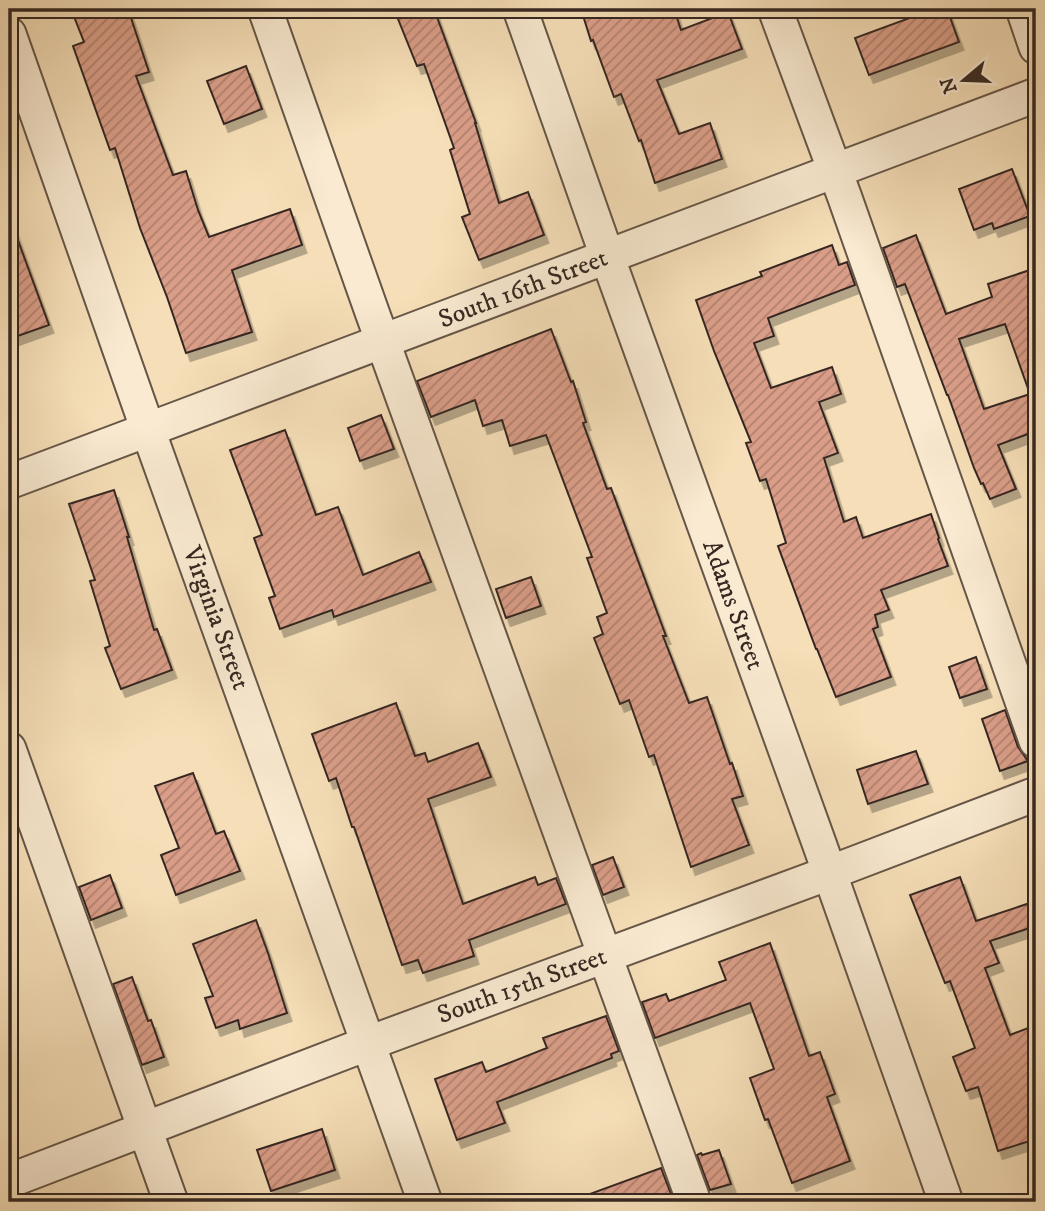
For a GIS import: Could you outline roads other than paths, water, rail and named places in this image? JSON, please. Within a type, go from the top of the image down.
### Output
[{"type":"street","points":[[265,9],[694,1202]]},
{"type":"street","name":"Adams Street","points":[[520,9],[946,1202]]},
{"type":"street","points":[[775,9],[836,172],[1036,741]]},
{"type":"street","points":[[1023,9],[1036,47]]},
{"type":"street","name":"Virginia Street","points":[[9,34],[425,1202]]},
{"type":"street","name":"South 16th Street","points":[[9,482],[1036,95]]},
{"type":"street","points":[[9,749],[172,1202]]},
{"type":"street","name":"South 15th Street","points":[[9,1181],[369,1043],[1036,794]]}]
